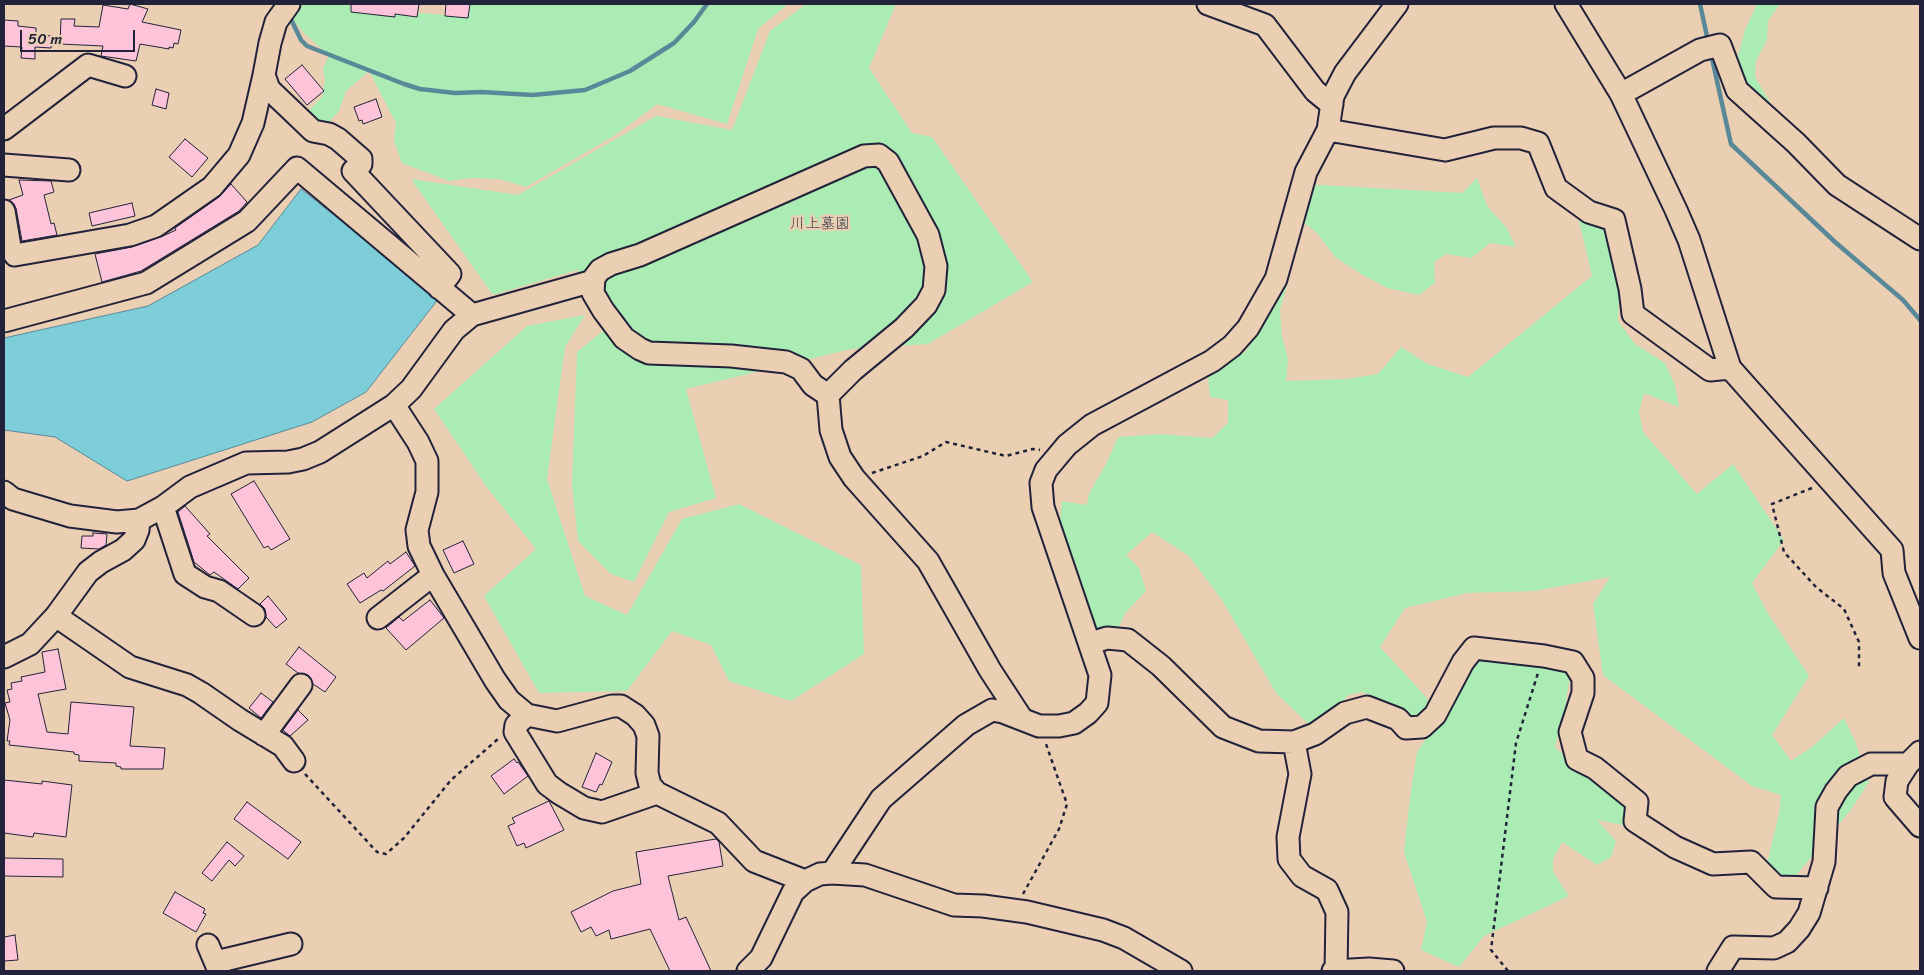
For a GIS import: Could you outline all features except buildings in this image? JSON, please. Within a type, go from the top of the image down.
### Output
[{"type":"street","points":[[4,211],[10,248],[15,255],[130,235],[156,226],[212,187],[239,155],[253,123],[276,22],[289,4]]},
{"type":"street","points":[[1208,4],[1265,25],[1315,91],[1332,104]]},
{"type":"street","points":[[832,873],[881,799],[953,734],[992,710],[1031,722],[1074,723],[1088,713],[1097,703],[1100,675],[1091,643],[1043,507],[1041,483],[1046,470],[1061,452],[1092,425],[1212,361],[1241,337],[1276,279],[1306,172],[1328,130],[1333,96],[1345,73],[1397,4]]},
{"type":"street","points":[[1566,4],[1621,94],[1689,240],[1730,368],[1781,422],[1830,482],[1892,550],[1894,573],[1920,638]]},
{"type":"street","points":[[1621,94],[1700,50],[1720,45],[1737,90],[1796,143],[1837,185],[1920,239]]},
{"type":"street","points":[[4,129],[88,66],[125,76]]},
{"type":"street","points":[[264,75],[269,89],[313,132],[329,134],[338,139],[361,159],[361,164],[353,171],[450,274],[440,288]]},
{"type":"street","points":[[1328,130],[1445,150],[1494,138],[1521,138],[1538,143],[1556,188],[1589,212],[1614,220],[1630,288],[1633,314],[1710,370],[1730,368]]},
{"type":"street","points":[[828,395],[853,370],[904,328],[926,305],[934,290],[936,266],[928,235],[888,162],[879,155],[864,156],[640,255],[611,264],[600,270],[593,281],[593,292],[603,310],[624,338],[640,350],[649,353],[732,356],[786,362],[802,369],[813,385],[828,395],[833,439],[840,457],[854,478],[928,561],[990,670],[1031,722]]},
{"type":"street","points":[[4,165],[70,170]]},
{"type":"street","points":[[4,321],[146,283],[247,221],[297,168],[472,315]]},
{"type":"street","points":[[4,492],[13,499],[70,516],[117,522],[139,520],[163,507],[190,487],[246,464],[288,462],[303,459],[320,452],[394,405],[411,389],[454,330],[472,315],[593,281]]},
{"type":"street","points":[[394,405],[418,442],[427,461],[427,492],[417,530],[419,546],[433,575],[521,720]]},
{"type":"street","points":[[163,507],[185,574],[205,587],[219,591],[254,615]]},
{"type":"street","points":[[4,657],[30,644],[56,616],[88,572],[101,562],[123,550],[134,540],[139,520]]},
{"type":"street","points":[[378,618],[433,575]]},
{"type":"street","points":[[56,616],[130,667],[187,685],[284,746],[294,762]]},
{"type":"street","points":[[1091,643],[1108,638],[1128,640],[1161,666],[1223,727],[1259,741],[1294,742],[1315,734],[1345,713],[1367,707],[1398,720],[1406,728],[1422,727],[1435,715],[1463,662],[1474,648],[1544,656],[1572,662],[1583,678],[1583,693],[1570,732],[1577,759],[1595,768],[1636,802],[1635,821],[1675,847],[1713,864],[1750,862],[1776,887],[1817,888]]},
{"type":"street","points":[[264,735],[301,685]]},
{"type":"street","points":[[521,720],[540,719],[557,721],[612,706],[621,706],[644,725],[648,736],[647,773],[650,785],[657,793],[718,824],[754,861],[805,880]]},
{"type":"street","points":[[521,720],[515,732],[547,784],[584,808],[602,812],[657,793]]},
{"type":"street","points":[[1294,742],[1300,774],[1288,837],[1289,859],[1302,876],[1327,890],[1337,912],[1335,971],[1369,968],[1393,971]]},
{"type":"street","points":[[1718,971],[1733,947],[1774,948],[1787,942],[1809,913],[1824,862],[1827,807],[1836,791],[1848,776],[1871,764],[1914,758]]},
{"type":"street","points":[[1914,758],[1897,781],[1895,797],[1920,826]]},
{"type":"street","points":[[760,967],[793,892],[805,880],[820,874],[832,873],[865,875],[954,905],[1013,910],[1103,930],[1124,938],[1181,971]]},
{"type":"street","points":[[214,959],[291,944]]},
{"type":"path","points":[[854,478],[898,466],[923,456],[946,442],[1006,456],[1033,449],[1061,452]]},
{"type":"path","points":[[1830,482],[1772,504],[1784,552],[1816,587],[1844,609],[1859,642],[1859,668]]},
{"type":"path","points":[[1508,971],[1491,950],[1516,743],[1544,656]]},
{"type":"path","points":[[294,762],[377,852],[386,854],[404,838],[450,780],[509,728],[521,720]]},
{"type":"path","points":[[1013,910],[1058,829],[1067,804],[1031,722]]},
{"type":"green space","points":[[304,4],[342,4],[387,14],[422,13],[455,16],[470,4],[788,4],[758,29],[727,124],[657,104],[614,136],[526,187],[499,179],[471,178],[449,181],[402,163],[394,141],[396,123],[369,71],[346,91],[339,111],[327,124],[315,123],[307,112],[322,97],[325,81],[323,68],[329,56],[303,32],[291,17]]},
{"type":"green space","name":"川上墓園","points":[[806,4],[896,4],[869,68],[912,133],[932,137],[1033,282],[928,344],[851,349],[686,389],[716,498],[669,512],[634,582],[611,574],[578,541],[572,484],[577,352],[614,322],[577,270],[493,295],[411,179],[518,195],[656,116],[732,130],[770,31]]},
{"type":"green space","points":[[1757,4],[1780,4],[1768,21],[1767,40],[1756,61],[1755,77],[1774,109],[1756,103],[1740,73],[1738,56],[1745,30]]},
{"type":"green space","points":[[1477,178],[1487,206],[1506,227],[1516,247],[1490,243],[1471,258],[1446,254],[1434,262],[1435,283],[1419,295],[1387,288],[1361,274],[1335,257],[1317,233],[1293,214],[1303,184],[1462,193]]},
{"type":"green space","points":[[1577,212],[1614,231],[1620,278],[1618,321],[1635,344],[1665,363],[1675,385],[1679,407],[1644,393],[1639,412],[1643,432],[1697,494],[1733,464],[1784,540],[1752,583],[1767,612],[1809,676],[1772,735],[1791,761],[1812,747],[1844,718],[1855,741],[1869,782],[1850,811],[1792,880],[1763,880],[1779,814],[1781,795],[1752,786],[1603,675],[1593,604],[1610,577],[1534,591],[1467,593],[1405,608],[1380,647],[1427,698],[1429,710],[1411,722],[1363,692],[1348,695],[1318,733],[1276,693],[1222,600],[1189,556],[1152,532],[1126,555],[1139,568],[1146,591],[1126,612],[1115,635],[1093,633],[1079,574],[1060,522],[1062,501],[1087,505],[1089,494],[1107,462],[1118,437],[1158,434],[1212,438],[1228,423],[1228,400],[1210,397],[1208,377],[1246,351],[1287,285],[1280,310],[1282,337],[1288,359],[1286,381],[1346,379],[1378,374],[1401,347],[1428,364],[1468,377],[1592,276]]},
{"type":"green space","points":[[585,315],[565,347],[547,479],[585,596],[627,615],[682,519],[739,504],[861,565],[864,654],[791,701],[729,681],[711,645],[672,631],[627,691],[539,693],[484,596],[536,549],[486,486],[434,409],[527,326]]},
{"type":"green space","points":[[1496,654],[1571,669],[1565,708],[1555,748],[1624,799],[1630,814],[1623,825],[1597,820],[1616,841],[1611,857],[1597,865],[1562,842],[1553,859],[1553,872],[1569,896],[1484,936],[1459,967],[1421,950],[1427,922],[1404,852],[1410,797],[1417,752],[1462,686],[1476,661]]},
{"type":"water","points":[[301,189],[439,298],[366,392],[312,422],[127,481],[55,437],[4,430],[4,338],[148,306],[258,245]]},
{"type":"waterway","points":[[289,15],[301,40],[307,46],[404,84],[420,89],[455,93],[481,92],[533,95],[585,90],[630,71],[674,43],[694,22],[707,4]]},
{"type":"waterway","points":[[1700,4],[1708,41]]},
{"type":"waterway","points":[[1711,54],[1731,144],[1835,242],[1903,300],[1920,320]]}]
